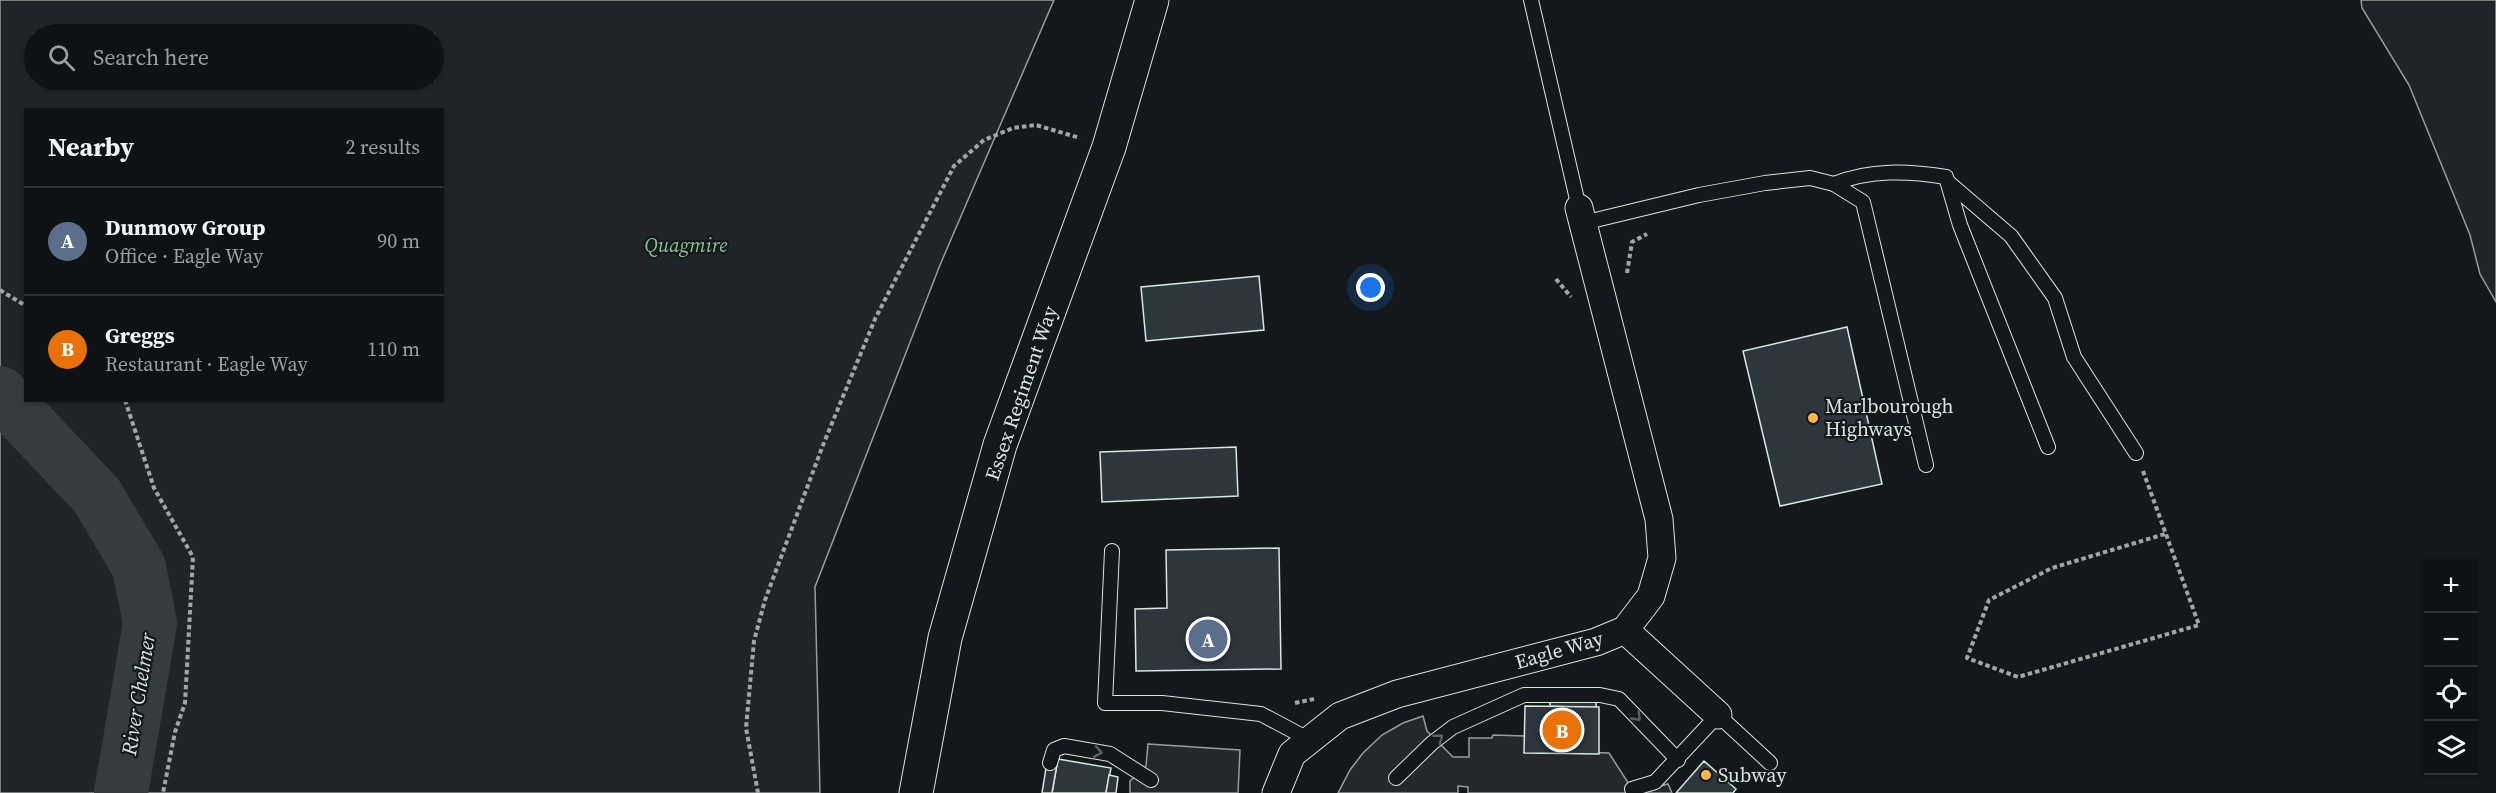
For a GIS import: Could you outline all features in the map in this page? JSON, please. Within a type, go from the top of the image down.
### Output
[{"type":"highway","name":"Essex Regiment Way","points":[[916,793],[945,638],[1000,444],[1109,147],[1152,0]]},
{"type":"street","name":"Eagle Way","points":[[1276,793],[1292,754],[1340,716],[1397,694],[1596,642],[1625,630],[1651,596],[1662,558],[1659,519],[1581,216]]},
{"type":"street","points":[[1625,630],[1718,715]]},
{"type":"lane","points":[[1531,0],[1581,216],[1765,183],[1810,178],[1834,184],[1863,202],[1926,465]]},
{"type":"lane","points":[[1834,184],[1851,177],[1907,171],[1946,177],[1960,225],[2048,447]]},
{"type":"lane","points":[[1948,182],[2011,236],[2055,298],[2074,357],[2136,453]]},
{"type":"lane","points":[[1112,551],[1105,703],[1162,703],[1261,714],[1310,740]]},
{"type":"lane","points":[[1396,778],[1432,743],[1454,727],[1524,695],[1600,695],[1619,699],[1678,760]]},
{"type":"lane","points":[[1632,789],[1655,783],[1718,715],[1770,763]]},
{"type":"lane","points":[[1050,763],[1054,750],[1064,746],[1110,754],[1151,780]]},
{"type":"path","points":[[758,793],[746,728],[754,641],[765,600],[837,408],[875,319],[954,165],[984,140],[1013,128],[1036,125],[1109,147]]},
{"type":"path","points":[[1556,279],[1571,297],[1575,307]]},
{"type":"path","points":[[0,290],[24,305]]},
{"type":"path","points":[[126,402],[154,488],[193,557],[185,703],[175,732],[163,793]]},
{"type":"path","points":[[2136,453],[2166,534],[2199,625],[2018,677],[1967,658],[1989,600],[2052,568],[2166,534]]},
{"type":"path","points":[[1295,703],[1325,697]]},
{"type":"green space","name":"Quagmire","points":[[0,0],[1054,0],[940,265],[815,587],[820,793],[0,793]]},
{"type":"green space","points":[[2361,0],[2496,0],[2496,302],[2480,274],[2470,235],[2409,85],[2362,8]]},
{"type":"shaded area","points":[[1423,716],[1427,731],[1453,757],[1469,757],[1469,738],[1492,738],[1493,735],[1529,736],[1529,750],[1609,753],[1632,789],[1645,790],[1668,784],[1672,793],[1468,793],[1468,787],[1458,786],[1458,793],[1338,793],[1350,770],[1363,753],[1382,735],[1403,723]]},
{"type":"shaded area","points":[[1148,744],[1240,750],[1238,793],[1130,793],[1130,781],[1146,766]]},
{"type":"building","points":[[1259,276],[1264,330],[1146,341],[1141,287]]},
{"type":"building","name":"Marlbourough Highways","points":[[1847,327],[1882,484],[1780,506],[1743,351]]},
{"type":"building","points":[[1236,447],[1238,496],[1102,502],[1100,452]]},
{"type":"building","points":[[1279,548],[1281,669],[1136,671],[1135,609],[1167,608],[1166,550]]},
{"type":"building","points":[[1550,698],[1596,700],[1596,708],[1550,706]]},
{"type":"building","points":[[1525,706],[1599,707],[1599,754],[1524,753]]},
{"type":"building","points":[[1058,759],[1111,768],[1106,793],[1052,793]]},
{"type":"building","name":"Subway","points":[[1704,761],[1736,789],[1733,793],[1676,793]]},
{"type":"building","points":[[1047,762],[1057,764],[1052,793],[1042,793]]},
{"type":"building","points":[[1109,775],[1118,777],[1116,793],[1106,793]]},
{"type":"waterway","name":"River Chelmer","points":[[0,393],[97,496],[139,567],[150,623],[121,793]]},
{"type":"place","name":"Marlbourough Highways","points":[[1813,418]]},
{"type":"place","name":"Dunmow Group","points":[[1208,639]]},
{"type":"place","name":"Greggs","points":[[1562,730]]},
{"type":"place","name":"Subway","points":[[1706,775]]}]
